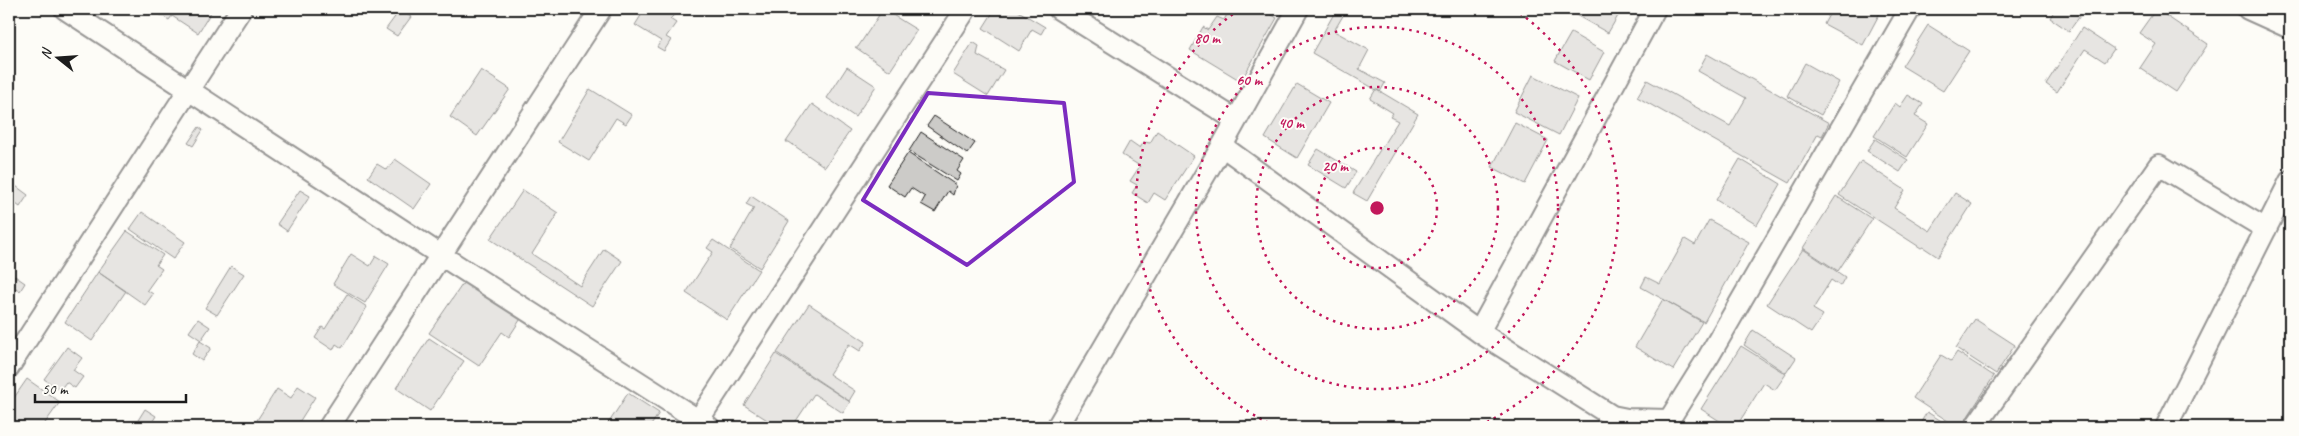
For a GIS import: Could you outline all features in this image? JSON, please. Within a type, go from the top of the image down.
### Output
[{"type":"street","points":[[65,9],[700,425],[966,9]]},
{"type":"street","points":[[9,367],[242,9]]},
{"type":"street","points":[[330,427],[601,9]]},
{"type":"street","points":[[1059,9],[1236,120]]},
{"type":"street","points":[[1057,427],[1222,146],[1298,9]]},
{"type":"street","points":[[1479,332],[1655,9]]},
{"type":"street","points":[[1222,146],[1479,332],[1612,416],[1675,424],[1709,356],[1910,9]]},
{"type":"street","points":[[2248,9],[2290,28]]},
{"type":"street","points":[[1974,427],[2159,165],[2266,230]]},
{"type":"street","points":[[2166,427],[2290,181]]},
{"type":"highlighted area","points":[[928,93],[1064,103],[1074,182],[967,265],[863,200]]},
{"type":"building","points":[[156,9],[213,9],[198,33],[172,16],[169,20],[154,11]]},
{"type":"building","points":[[645,9],[670,9],[668,11],[674,15],[670,19],[676,23],[666,37],[671,40],[664,51],[657,47],[661,41],[635,25]]},
{"type":"building","points":[[883,9],[917,30],[890,71],[855,47],[858,47]]},
{"type":"building","points":[[995,9],[1015,9],[1045,27],[1041,34],[1032,29],[1019,51],[983,28]]},
{"type":"building","points":[[1230,9],[1262,9],[1277,18],[1241,81],[1190,50],[1203,27],[1208,30],[1217,17],[1224,20]]},
{"type":"building","points":[[1565,9],[1622,9],[1608,33]]},
{"type":"building","points":[[1832,9],[1882,9],[1863,45],[1824,24]]},
{"type":"building","points":[[2055,9],[2070,9],[2080,16],[2069,31],[2050,18]]},
{"type":"building","points":[[2156,9],[2208,44],[2176,92],[2140,68],[2156,44],[2139,33]]},
{"type":"building","points":[[400,10],[411,17],[397,36],[386,29]]},
{"type":"building","points":[[1336,10],[1344,14],[1334,31],[1369,50],[1359,69],[1385,83],[1380,92],[1312,53]]},
{"type":"building","points":[[1928,25],[1969,51],[1943,91],[1902,66]]},
{"type":"building","points":[[2082,28],[2114,49],[2105,62],[2085,49],[2057,92],[2046,84]]},
{"type":"building","points":[[1571,33],[1604,52],[1589,80],[1555,61]]},
{"type":"building","points":[[973,42],[979,46],[977,55],[1004,70],[988,96],[953,74]]},
{"type":"building","points":[[1707,54],[1829,123],[1822,136],[1818,134],[1790,183],[1637,97],[1647,80],[1730,126],[1746,98],[1698,71]]},
{"type":"building","points":[[1805,63],[1839,82],[1821,115],[1787,96]]},
{"type":"building","points":[[847,67],[876,86],[855,117],[827,98]]},
{"type":"building","points":[[481,70],[510,89],[477,136],[450,117]]},
{"type":"building","points":[[1533,75],[1578,98],[1559,135],[1514,112]]},
{"type":"building","points":[[1297,84],[1329,103],[1297,158],[1265,138]]},
{"type":"building","points":[[590,89],[632,115],[626,124],[616,118],[589,161],[558,142]]},
{"type":"building","points":[[1376,89],[1418,114],[1367,201],[1353,193],[1398,121],[1390,117],[1393,113],[1370,99]]},
{"type":"building","points":[[1908,95],[1923,104],[1915,116],[1928,124],[1907,157],[1874,136],[1895,103],[1900,107]]},
{"type":"building","points":[[812,104],[850,131],[825,167],[789,142],[786,142]]},
{"type":"building","points":[[934,116],[975,143],[967,154],[927,126]]},
{"type":"building","points":[[1515,123],[1548,140],[1525,184],[1492,167]]},
{"type":"building","points":[[199,127],[203,130],[193,146],[188,143]]},
{"type":"building","points":[[1157,131],[1194,156],[1165,200],[1154,193],[1148,203],[1132,193],[1137,185],[1130,181],[1140,166],[1122,155],[1130,141],[1140,148],[1144,142],[1150,143]]},
{"type":"building","points":[[921,132],[964,160],[957,171],[961,174],[957,181],[909,151]]},
{"type":"building","points":[[1875,139],[1908,160],[1900,172],[1867,151]]},
{"type":"building","points":[[1318,149],[1356,172],[1346,188],[1308,165]]},
{"type":"building","points":[[908,153],[956,185],[953,195],[948,191],[935,212],[921,204],[925,197],[911,188],[905,197],[887,185]]},
{"type":"building","points":[[395,159],[431,184],[414,209],[368,177],[377,164],[387,170]]},
{"type":"building","points":[[1740,159],[1781,184],[1757,225],[1716,200]]},
{"type":"building","points":[[1861,161],[1905,190],[1894,208],[1930,231],[1955,193],[1972,204],[1938,257],[1839,195]]},
{"type":"building","points":[[9,181],[28,195],[20,207],[9,199]]},
{"type":"building","points":[[300,190],[310,196],[287,231],[277,224]]},
{"type":"building","points":[[523,190],[558,213],[532,254],[580,286],[604,249],[622,261],[592,306],[490,239]]},
{"type":"building","points":[[751,196],[789,221],[760,268],[730,249],[754,208],[746,204]]},
{"type":"building","points":[[1836,196],[1872,219],[1838,271],[1803,248]]},
{"type":"building","points":[[142,212],[185,242],[173,259],[130,229]]},
{"type":"building","points":[[1709,220],[1749,242],[1704,322],[1641,287],[1646,277],[1660,284],[1685,239],[1695,245]]},
{"type":"building","points":[[127,231],[163,255],[156,265],[162,269],[147,290],[153,294],[145,305],[98,272]]},
{"type":"building","points":[[713,240],[759,270],[727,320],[686,293],[713,252],[707,248]]},
{"type":"building","points":[[1803,249],[1845,277],[1840,286],[1831,280],[1813,309],[1823,315],[1811,333],[1767,304]]},
{"type":"building","points":[[351,254],[370,266],[376,256],[389,264],[365,303],[333,284]]},
{"type":"building","points":[[231,266],[244,274],[217,315],[205,308]]},
{"type":"building","points":[[9,272],[25,283],[20,291],[16,288],[9,300]]},
{"type":"building","points":[[98,272],[126,291],[92,341],[65,322]]},
{"type":"building","points":[[466,279],[522,317],[509,337],[502,332],[479,366],[429,333]]},
{"type":"building","points":[[347,294],[367,307],[342,348],[336,344],[333,350],[315,338],[322,327],[325,329]]},
{"type":"building","points":[[1663,299],[1702,322],[1673,370],[1635,347]]},
{"type":"building","points":[[809,304],[866,342],[860,351],[849,344],[829,374],[855,391],[849,401],[777,353]]},
{"type":"building","points":[[198,319],[210,327],[201,340],[189,332]]},
{"type":"building","points":[[1975,319],[2015,345],[1996,374],[1956,348]]},
{"type":"building","points":[[1753,330],[1796,358],[1786,373],[1744,345]]},
{"type":"building","points":[[429,338],[464,361],[430,411],[396,388]]},
{"type":"building","points":[[200,341],[211,348],[202,361],[192,354]]},
{"type":"building","points":[[1741,346],[1786,374],[1775,390],[1764,383],[1736,427],[1729,427],[1701,409]]},
{"type":"building","points":[[67,347],[82,358],[73,370],[83,377],[75,388],[66,382],[60,390],[44,379]]},
{"type":"building","points":[[1957,352],[1994,376],[1961,427],[1957,427],[1913,398],[1941,355],[1951,361]]},
{"type":"building","points":[[776,354],[850,402],[843,413],[814,394],[792,427],[778,427],[744,405]]},
{"type":"building","points":[[27,379],[60,402],[45,423],[51,427],[9,427],[9,405]]},
{"type":"building","points":[[298,386],[315,397],[296,427],[269,427],[257,420],[277,389],[291,398]]},
{"type":"building","points":[[628,393],[659,413],[650,427],[606,427]]},
{"type":"building","points":[[145,409],[156,416],[149,427],[138,427],[135,425]]},
{"type":"building","points":[[1927,412],[1951,427],[1918,427]]}]
